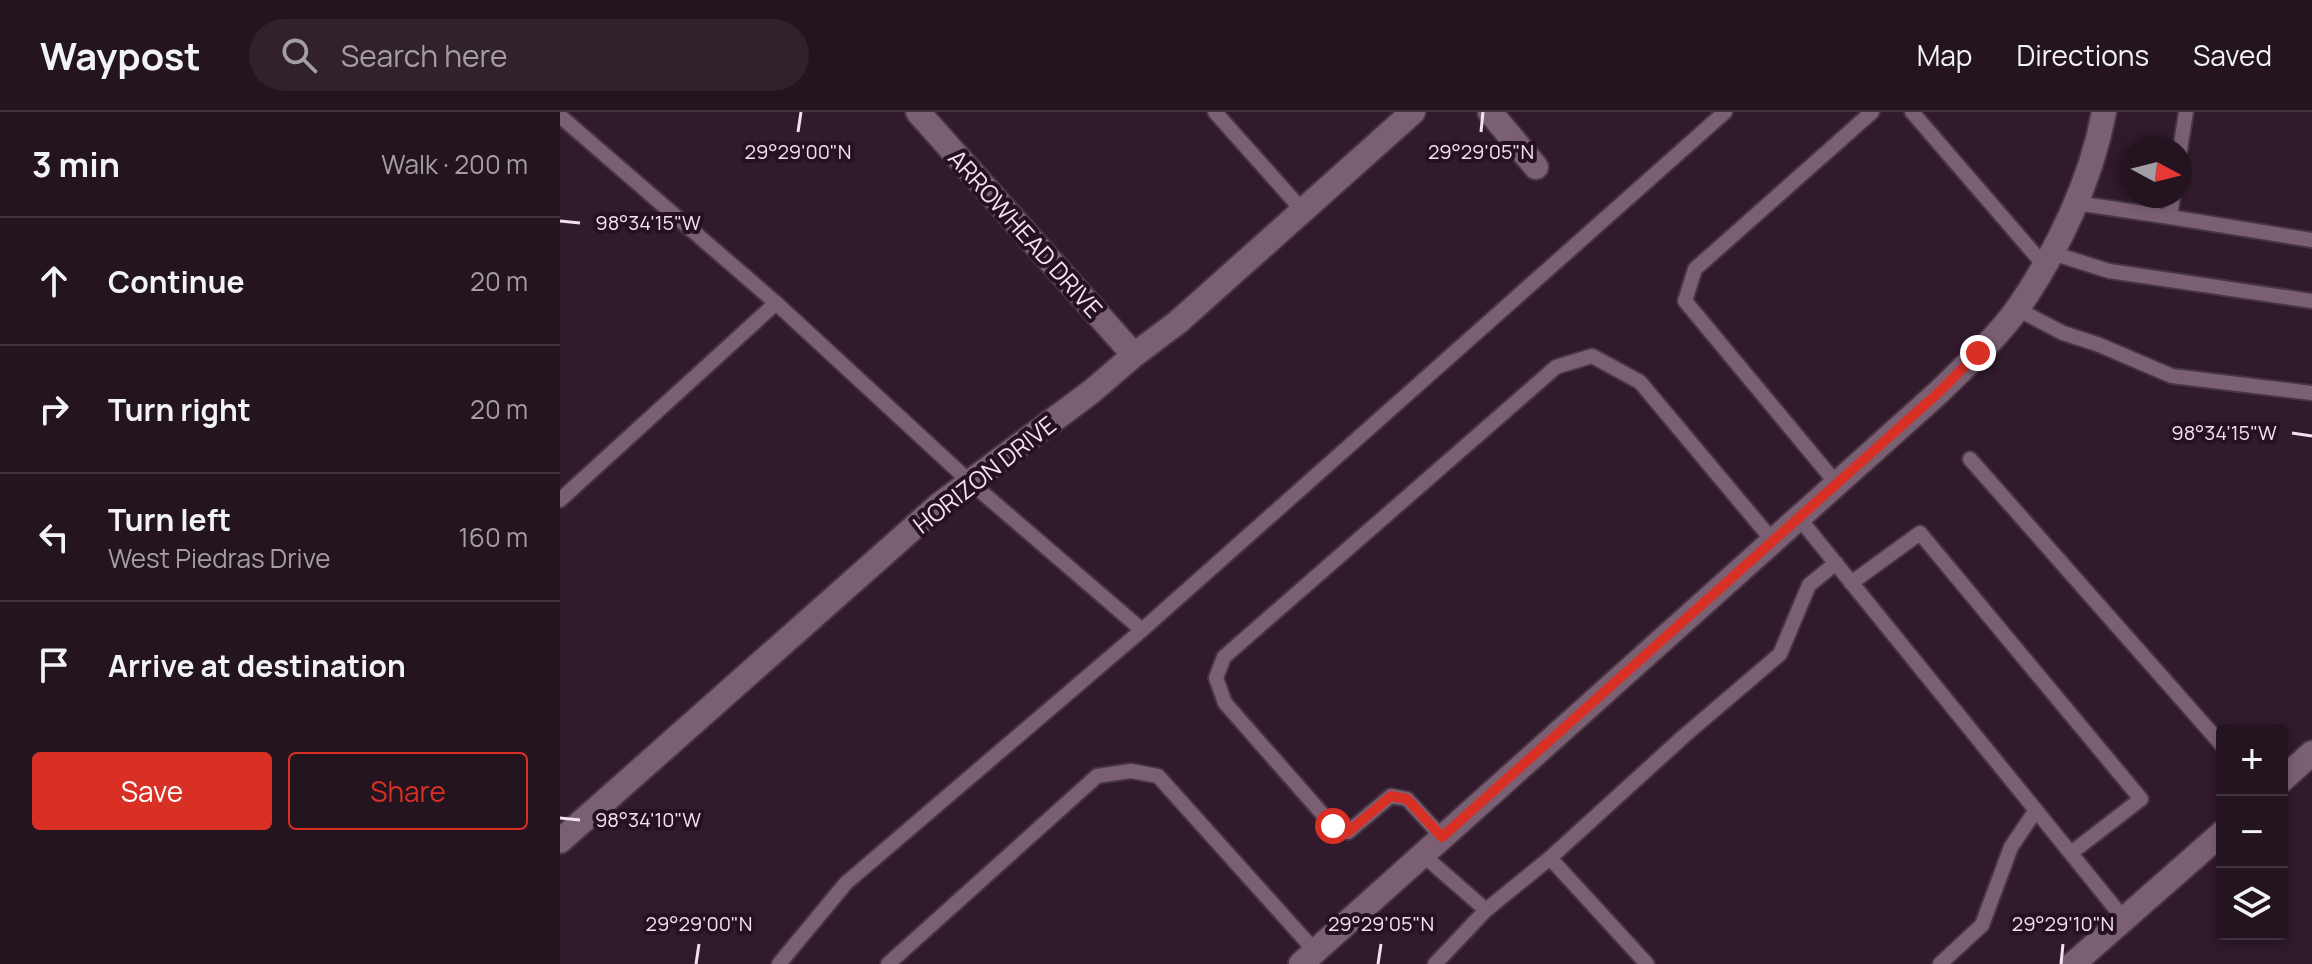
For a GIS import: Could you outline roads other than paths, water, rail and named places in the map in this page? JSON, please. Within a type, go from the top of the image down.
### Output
[{"type":"street","name":"ARROWHEAD DRIVE","points":[[918,112],[1134,355]]},
{"type":"street","name":"HORIZON DRIVE","points":[[560,841],[939,505],[1091,392],[1178,322],[1413,112]]},
{"type":"street","points":[[1490,112],[1536,167]]},
{"type":"street","points":[[1308,958],[1938,393],[1978,353],[2017,309],[2048,259],[2076,203],[2093,159],[2104,112]]},
{"type":"street","points":[[2288,775],[2312,753]]},
{"type":"street","points":[[2073,964],[2216,838]]},
{"type":"lane","points":[[1215,112],[1303,211]]},
{"type":"lane","points":[[779,964],[846,883],[1142,630],[1725,112]]},
{"type":"lane","points":[[1837,484],[1685,301],[1695,269],[1872,112]]},
{"type":"lane","points":[[1912,112],[2048,259],[2312,301]]},
{"type":"lane","points":[[2182,136],[2186,112]]},
{"type":"lane","points":[[560,116],[776,303],[970,482],[1142,630]]},
{"type":"lane","points":[[2076,203],[2312,240]]},
{"type":"lane","points":[[2170,217],[2171,208]]},
{"type":"lane","points":[[560,500],[776,303]]},
{"type":"lane","points":[[2017,309],[2063,333],[2172,376],[2312,393]]},
{"type":"lane","points":[[1442,837],[1407,799],[1391,796],[1348,832],[1333,826],[1225,703],[1216,678],[1224,657],[1556,367],[1592,356],[1640,382],[1773,541]]},
{"type":"lane","points":[[1970,459],[2216,738]]},
{"type":"lane","points":[[1799,518],[2124,919]]},
{"type":"lane","points":[[1851,583],[1920,533],[2141,799],[2071,853]]},
{"type":"lane","points":[[1435,964],[1486,910],[1550,858],[1780,654],[1809,585],[1836,563]]},
{"type":"lane","points":[[888,964],[1097,776],[1131,771],[1158,776],[1308,958]]},
{"type":"lane","points":[[1940,964],[1982,925],[2011,847],[2036,810]]},
{"type":"lane","points":[[1423,855],[1486,910]]},
{"type":"lane","points":[[1550,858],[1647,964]]}]
